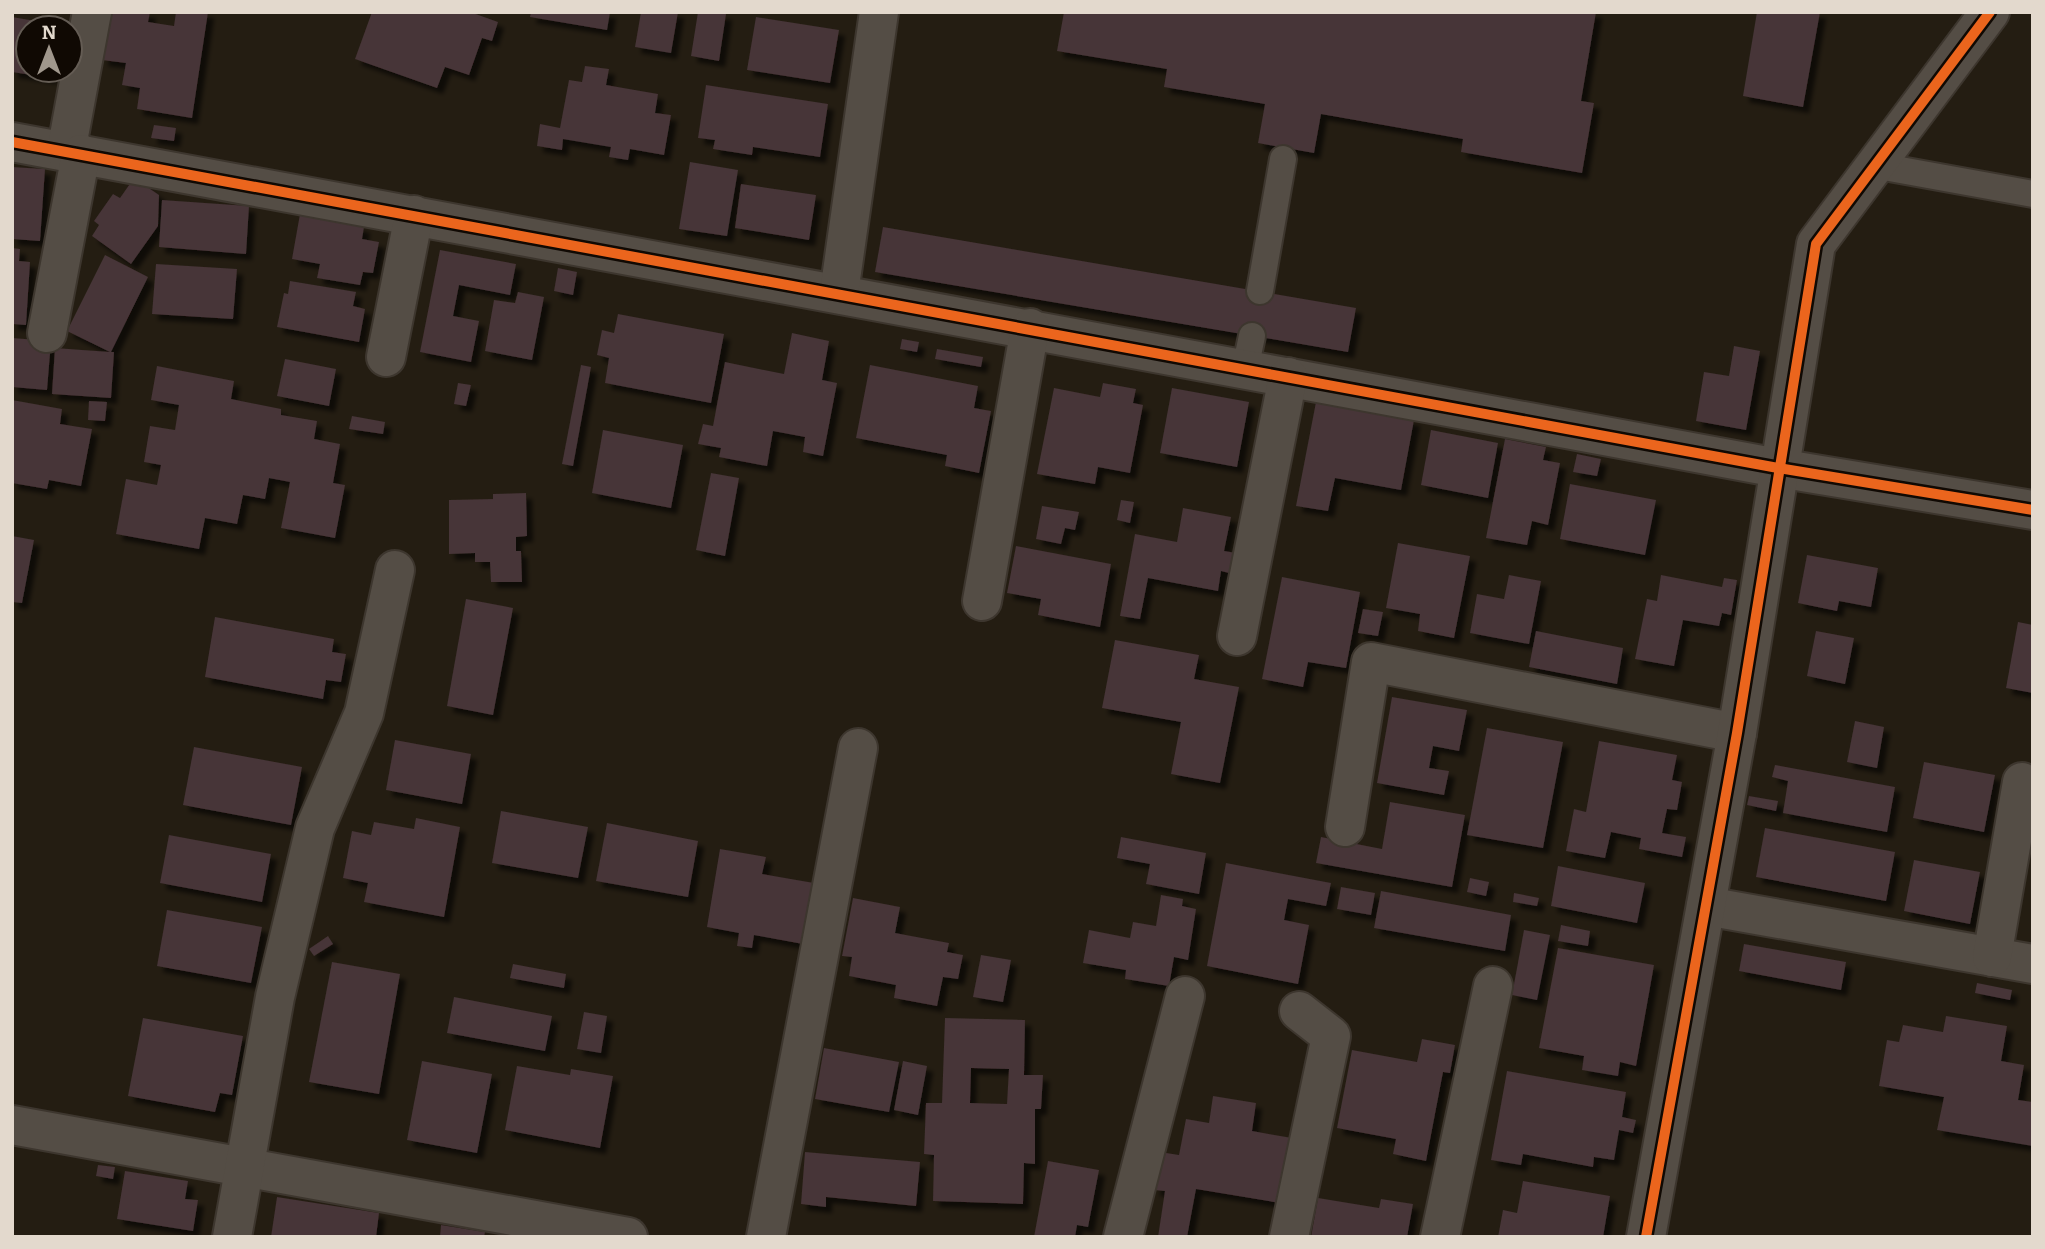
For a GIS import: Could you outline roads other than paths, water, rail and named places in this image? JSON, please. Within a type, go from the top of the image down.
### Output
[{"type":"street","points":[[47,332],[92,12]]},
{"type":"street","points":[[839,293],[879,12]]},
{"type":"street","points":[[1646,1237],[1737,733],[1816,244],[1990,12]]},
{"type":"street","points":[[12,142],[1030,328],[1249,352],[1288,377],[1778,468],[2033,510]]},
{"type":"street","points":[[386,357],[414,215]]},
{"type":"street","points":[[982,601],[1030,328]]},
{"type":"street","points":[[1237,636],[1288,377]]},
{"type":"street","points":[[232,1237],[275,997],[315,828],[364,713],[395,570]]},
{"type":"street","points":[[1345,827],[1371,662],[1737,733]]},
{"type":"street","points":[[766,1237],[858,748]]},
{"type":"street","points":[[1992,957],[2022,782]]},
{"type":"street","points":[[1706,905],[2033,964]]},
{"type":"street","points":[[1440,1237],[1493,986]]},
{"type":"street","points":[[1123,1237],[1185,996]]},
{"type":"street","points":[[1289,1237],[1331,1036],[1299,1011]]},
{"type":"street","points":[[12,1125],[628,1237]]},
{"type":"lane","points":[[1260,292],[1283,159]]},
{"type":"lane","points":[[1873,165],[2033,194]]}]
